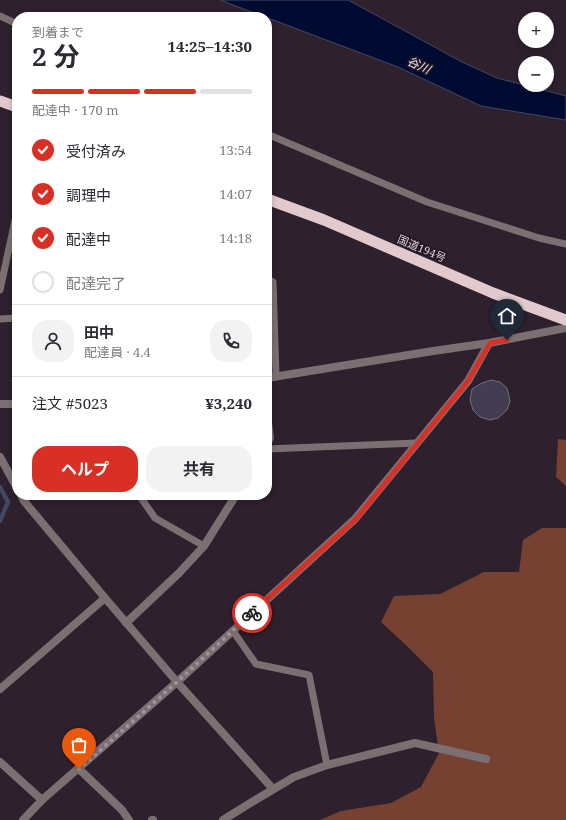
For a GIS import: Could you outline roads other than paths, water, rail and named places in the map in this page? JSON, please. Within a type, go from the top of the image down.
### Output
[{"type":"highway","points":[[0,101],[12,105]]},
{"type":"highway","name":"国道194号","points":[[272,201],[324,220],[493,293],[566,320]]},
{"type":"street","points":[[272,377],[490,343],[566,328]]},
{"type":"street","points":[[23,820],[42,800],[177,682],[356,519],[468,381],[490,343]]},
{"type":"street","points":[[0,404],[12,404]]},
{"type":"street","points":[[0,457],[12,479]]},
{"type":"street","points":[[24,500],[126,623],[273,789]]},
{"type":"street","points":[[126,623],[179,573],[204,546],[233,500]]},
{"type":"street","points":[[0,689],[105,598]]},
{"type":"street","points":[[223,820],[294,777],[327,765],[414,744],[486,759]]},
{"type":"street","points":[[0,762],[42,800]]},
{"type":"street","points":[[79,769],[122,810],[129,820]]},
{"type":"lane","points":[[0,16],[12,22]]},
{"type":"lane","points":[[272,136],[427,202],[539,238],[566,244]]},
{"type":"lane","points":[[0,290],[12,234]]},
{"type":"lane","points":[[272,282],[276,377]]},
{"type":"lane","points":[[0,319],[12,318]]},
{"type":"lane","points":[[272,449],[417,443]]},
{"type":"lane","points":[[142,500],[155,518],[204,546]]},
{"type":"lane","points":[[233,631],[256,664],[309,675],[327,765]]},
{"type":"water","name":"谷川","points":[[220,0],[348,0],[462,62],[497,78],[518,83],[518,92],[551,92],[566,96],[566,120],[481,106],[398,67],[272,20],[272,12],[252,12]]},
{"type":"waterway","points":[[0,487],[8,502],[0,521]]}]
